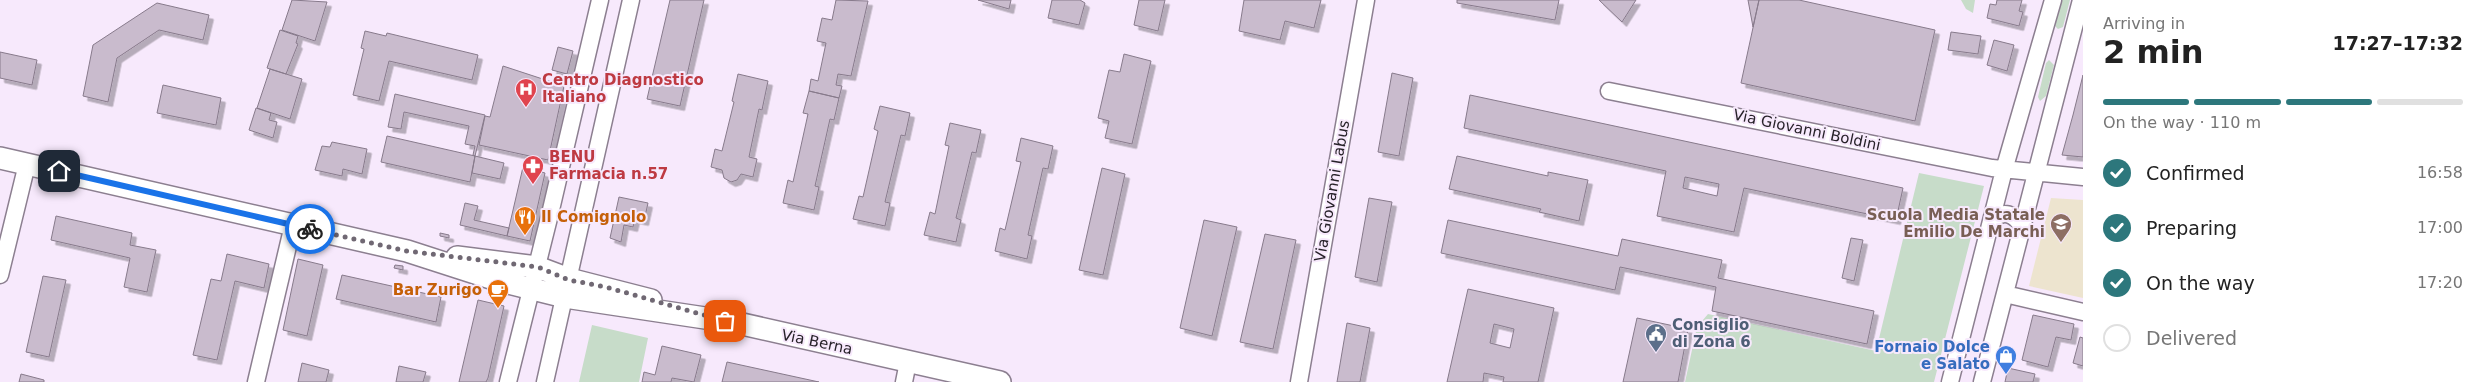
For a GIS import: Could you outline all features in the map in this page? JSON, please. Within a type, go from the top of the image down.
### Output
[{"type":"main road","points":[[0,158],[407,251]]},
{"type":"main road","name":"Via Berna","points":[[407,251],[538,267],[567,288]]},
{"type":"main road","name":"Via Berna","points":[[407,251],[500,281],[532,288],[567,288],[725,321],[906,372],[1000,382]]},
{"type":"street","points":[[508,382],[538,267],[600,0]]},
{"type":"street","points":[[545,382],[631,0]]},
{"type":"street","name":"Via Giovanni Labus","points":[[1299,382],[1366,0]]},
{"type":"street","points":[[1950,382],[2004,170],[2053,0]]},
{"type":"street","points":[[1982,382],[2021,225],[2081,0]]},
{"type":"street","points":[[2045,29],[2049,35],[2059,41],[2071,37]]},
{"type":"street","points":[[2038,56],[2049,51],[2054,52],[2063,66]]},
{"type":"street","name":"Via Giovanni Boldini","points":[[1609,91],[2004,170],[2083,176]]},
{"type":"street","points":[[0,275],[27,164]]},
{"type":"street","points":[[1993,219],[2004,213],[2017,218],[2021,225]]},
{"type":"street","points":[[256,382],[293,225]]},
{"type":"street","points":[[2005,294],[2083,312]]},
{"type":"shaded area","name":"Scuola Media Statale Emilio De Marchi","points":[[2051,198],[2083,200],[2083,298],[2029,286]]},
{"type":"green space","points":[[1961,0],[1975,0],[1973,13],[1966,9]]},
{"type":"green space","points":[[2062,0],[2070,0],[2063,27],[2058,29],[2055,26]]},
{"type":"green space","points":[[2049,60],[2054,65],[2046,96],[2040,101],[2038,97],[2046,63]]},
{"type":"green space","points":[[1919,173],[1984,186],[1934,382],[1685,382],[1697,327],[1708,314],[1876,351]]},
{"type":"green space","points":[[592,325],[648,338],[639,382],[579,382]]},
{"type":"building","points":[[292,0],[327,2],[315,41],[282,30]]},
{"type":"building","points":[[670,0],[704,0],[680,106],[647,99]]},
{"type":"building","points":[[836,0],[868,1],[851,76],[838,74],[836,85],[842,86],[839,98],[809,91],[811,79],[818,81],[826,43],[817,41],[822,18],[832,20]]},
{"type":"building","points":[[978,0],[1011,0],[1009,9]]},
{"type":"building","points":[[1052,0],[1080,0],[1085,3],[1079,25],[1048,18]]},
{"type":"building","points":[[1139,0],[1165,0],[1158,31],[1134,25]]},
{"type":"building","points":[[1244,0],[1321,0],[1314,28],[1285,21],[1280,40],[1239,31]]},
{"type":"building","points":[[1457,0],[1559,0],[1555,20],[1457,3]]},
{"type":"building","points":[[1599,0],[1636,0],[1622,22]]},
{"type":"building","points":[[1748,0],[1759,0],[1753,27]]},
{"type":"building","points":[[1759,0],[1799,0],[1935,30],[1915,121],[1741,83]]},
{"type":"building","points":[[1997,0],[2022,0],[2019,11],[2023,12],[2019,26],[1987,18],[1990,4],[1996,5]]},
{"type":"building","points":[[157,3],[209,15],[203,40],[159,30],[117,58],[108,102],[83,96],[93,45]]},
{"type":"building","points":[[280,30],[298,36],[296,43],[298,44],[286,74],[267,68]]},
{"type":"building","points":[[365,31],[386,36],[387,33],[478,55],[472,80],[389,61],[379,101],[353,95],[364,49],[361,48]]},
{"type":"building","points":[[1951,32],[1981,36],[1978,54],[1948,50]]},
{"type":"building","points":[[1994,40],[2014,45],[2007,71],[1987,65]]},
{"type":"building","points":[[558,47],[573,51],[567,74],[552,70]]},
{"type":"building","points":[[0,52],[37,60],[32,85],[0,78]]},
{"type":"building","points":[[1124,54],[1151,61],[1132,144],[1105,138],[1109,121],[1098,118],[1109,70],[1120,72]]},
{"type":"building","name":"Centro Diagnostico Italiano","points":[[503,66],[564,86],[548,160],[479,145],[485,116],[490,117]]},
{"type":"building","points":[[270,69],[302,79],[290,119],[257,108]]},
{"type":"building","points":[[1392,73],[1413,78],[1399,156],[1378,152]]},
{"type":"building","points":[[738,74],[768,81],[762,110],[759,109],[749,157],[757,159],[753,177],[741,174],[737,180],[731,182],[724,178],[722,170],[711,167],[715,149],[722,151],[734,102],[732,101]]},
{"type":"building","points":[[2083,75],[2083,157],[2062,155],[2073,115]]},
{"type":"building","points":[[163,85],[221,98],[216,125],[157,113]]},
{"type":"building","points":[[809,91],[839,98],[834,120],[830,119],[815,186],[819,187],[814,210],[783,203],[788,180],[793,182],[808,114],[803,113]]},
{"type":"building","points":[[395,94],[485,115],[475,156],[473,155],[475,146],[465,144],[469,126],[404,112],[401,129],[388,127]]},
{"type":"building","points":[[1470,95],[1903,188],[1896,220],[1744,188],[1734,232],[1657,216],[1666,171],[1464,128]],"holes":[[[1685,177],[1719,184],[1717,196],[1683,188]]]},
{"type":"building","points":[[880,106],[910,113],[905,136],[901,135],[885,202],[890,203],[885,226],[853,219],[859,196],[863,197],[878,131],[874,129]]},
{"type":"building","points":[[256,108],[271,113],[269,120],[277,122],[273,138],[249,130]]},
{"type":"building","points":[[950,123],[981,130],[976,153],[972,152],[956,218],[961,220],[956,242],[924,235],[930,212],[935,214],[949,146],[945,145]]},
{"type":"building","points":[[387,136],[475,156],[470,182],[381,162]]},
{"type":"building","points":[[1021,138],[1053,146],[1048,169],[1043,168],[1028,235],[1032,236],[1027,259],[995,251],[1000,228],[1005,230],[1021,162],[1016,161]]},
{"type":"building","points":[[332,142],[367,149],[362,174],[343,169],[342,176],[315,170],[322,146],[330,147]]},
{"type":"building","points":[[475,156],[504,163],[500,179],[472,173]]},
{"type":"building","points":[[1457,156],[1548,176],[1548,172],[1588,180],[1579,221],[1539,212],[1541,209],[1449,189]]},
{"type":"building","points":[[523,167],[545,173],[530,241],[507,236]]},
{"type":"building","points":[[1102,168],[1125,174],[1103,275],[1079,270]]},
{"type":"building","points":[[619,197],[648,203],[644,221],[635,219],[633,227],[624,225],[621,242],[610,238]]},
{"type":"building","points":[[1369,198],[1392,202],[1377,282],[1355,277]]},
{"type":"building","points":[[465,203],[478,206],[474,220],[509,228],[507,236],[460,225]]},
{"type":"building","points":[[56,216],[132,233],[130,245],[156,250],[147,292],[124,287],[130,258],[51,240]]},
{"type":"building","points":[[1204,220],[1237,227],[1212,336],[1180,328]]},
{"type":"building","points":[[1448,220],[1618,256],[1622,239],[1722,260],[1718,278],[1874,311],[1867,344],[1712,311],[1716,287],[1620,267],[1615,290],[1441,253]]},
{"type":"building","points":[[440,233],[449,235],[449,238],[440,236]]},
{"type":"building","points":[[1265,234],[1296,240],[1273,349],[1240,342]]},
{"type":"building","points":[[1851,238],[1863,240],[1854,281],[1842,278]]},
{"type":"building","points":[[227,254],[269,264],[264,288],[235,281],[217,360],[193,355],[211,279],[221,281]]},
{"type":"building","points":[[298,259],[323,265],[307,336],[283,330]]},
{"type":"building","points":[[395,265],[403,266],[403,270],[394,268]]},
{"type":"building","points":[[342,275],[441,297],[436,322],[336,299]]},
{"type":"building","points":[[43,276],[66,280],[49,357],[26,352]]},
{"type":"building","points":[[1468,289],[1554,308],[1538,382],[1503,382],[1504,377],[1484,373],[1483,382],[1447,382]],"holes":[[[1494,324],[1514,329],[1510,348],[1490,343]]]},
{"type":"building","points":[[478,300],[504,306],[488,378],[486,382],[459,382]]},
{"type":"building","points":[[2033,315],[2074,324],[2071,340],[2056,337],[2048,367],[2022,360]]},
{"type":"building","name":"Consiglio di Zona 6","points":[[1637,318],[1688,329],[1678,382],[1623,382]]},
{"type":"building","points":[[1347,323],[1370,328],[1360,382],[1337,382]]},
{"type":"building","points":[[2080,337],[2083,338],[2083,366],[2073,363]]},
{"type":"building","points":[[662,346],[701,355],[694,382],[672,378],[671,382],[642,382],[644,372],[655,375]]},
{"type":"building","points":[[727,362],[819,382],[722,382]]},
{"type":"building","points":[[302,363],[329,370],[326,382],[298,382]]},
{"type":"building","points":[[399,366],[426,372],[423,382],[396,382]]},
{"type":"building","points":[[2008,368],[2035,374],[2033,382],[2005,382]]},
{"type":"building","points":[[21,374],[44,380],[44,382],[19,382]]},
{"type":"way so far","points":[[310,229],[407,251],[538,267],[569,280],[606,287],[725,321]]},
{"type":"place","name":"Centro Diagnostico Italiano","points":[[526,108]]},
{"type":"place","name":"BENU Farmacia n.57","points":[[533,185]]},
{"type":"place","name":"Il Comignolo","points":[[525,236]]},
{"type":"place","name":"Scuola Media Statale Emilio De Marchi","points":[[2061,243]]},
{"type":"place","name":"Bar Zurigo","points":[[498,309]]},
{"type":"place","name":"Consiglio di Zona 6","points":[[1656,353]]},
{"type":"place","name":"Fornaio Dolce e Salato","points":[[2006,375]]},
{"type":"route","points":[[59,171],[310,229]]}]
